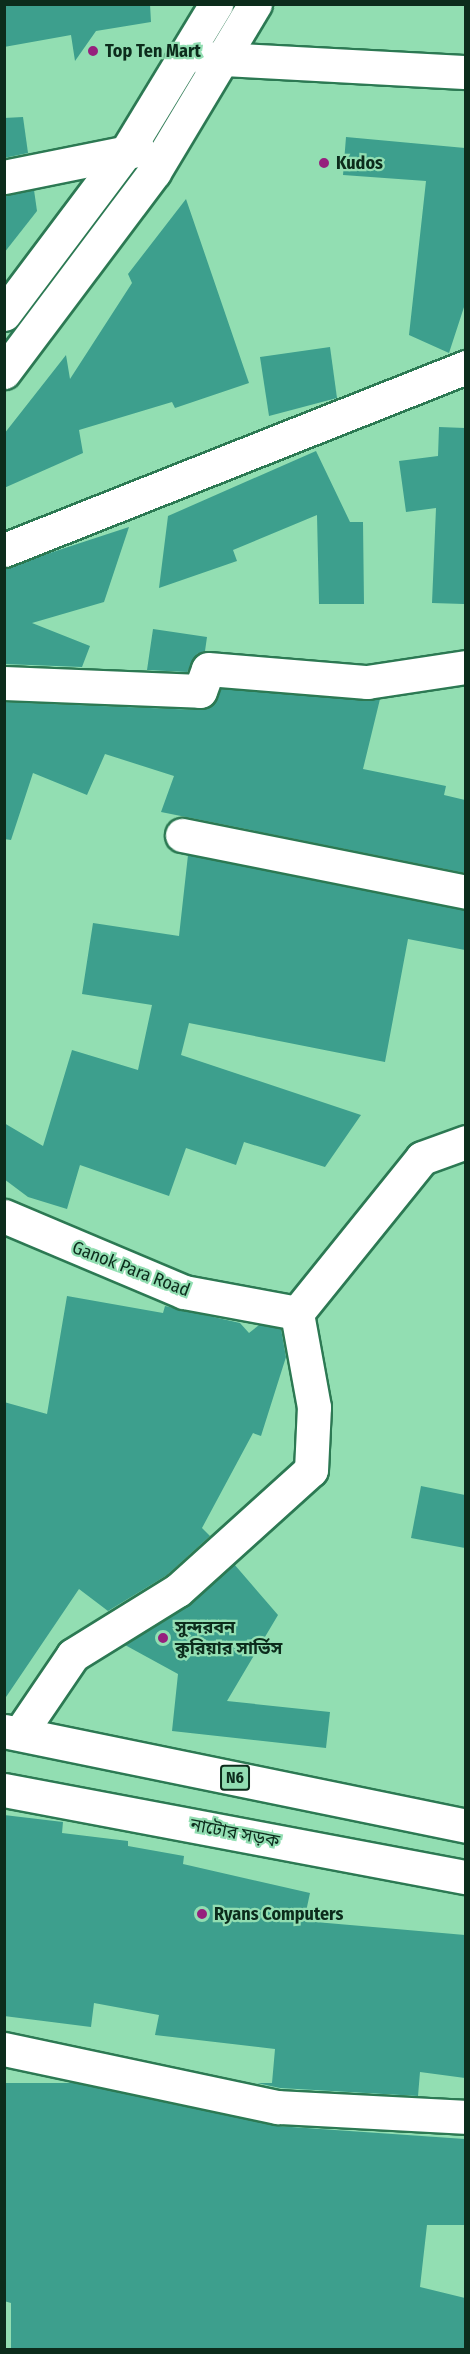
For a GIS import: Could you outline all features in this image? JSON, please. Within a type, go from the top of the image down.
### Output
[{"type":"main road","points":[[4,314],[128,149],[216,4]]},
{"type":"main road","points":[[4,372],[166,153],[255,4]]},
{"type":"main road","points":[[187,55],[221,61],[465,72]]},
{"type":"main road","points":[[4,177],[128,149],[166,153]]},
{"type":"main road","points":[[4,550],[465,367]]},
{"type":"main road","points":[[4,683],[200,691],[208,669],[367,682],[465,667]]},
{"type":"main road","points":[[182,835],[465,892]]},
{"type":"main road","points":[[12,1732],[73,1655],[178,1590],[311,1470],[314,1407],[297,1313],[422,1158],[465,1142],[465,1135]]},
{"type":"main road","name":"Ganok Para Road","points":[[4,1216],[184,1292],[297,1313]]},
{"type":"main road","name":"N6","points":[[12,1732],[465,1826]]},
{"type":"main road","name":"নাটোর সড়ক","points":[[4,1790],[465,1877]]},
{"type":"main road","points":[[4,2049],[278,2107],[465,2117]]},
{"type":"building","points":[[4,4],[150,4],[151,22],[96,31],[75,61],[71,35],[4,47]]},
{"type":"building","points":[[23,117],[28,153],[4,158],[4,118]]},
{"type":"building","points":[[346,137],[465,148],[465,304],[449,353],[409,335],[426,181],[343,175]]},
{"type":"building","points":[[34,190],[37,211],[4,253],[4,195]]},
{"type":"building","points":[[186,199],[249,383],[175,408],[172,402],[79,430],[83,453],[4,488],[4,434],[66,355],[70,379],[132,283],[128,274]]},
{"type":"building","points":[[330,347],[337,398],[269,416],[260,357]]},
{"type":"building","points":[[439,427],[465,428],[464,604],[432,603],[436,508],[406,512],[399,461],[438,456]]},
{"type":"building","points":[[316,451],[350,522],[363,522],[364,604],[319,604],[317,515],[233,550],[237,561],[159,588],[168,516]]},
{"type":"building","points":[[129,527],[104,602],[32,623],[90,646],[82,667],[4,664],[4,568]]},
{"type":"building","points":[[153,629],[207,637],[205,651],[197,654],[187,672],[147,670]]},
{"type":"building","points":[[221,689],[380,699],[363,769],[446,786],[444,795],[465,800],[465,873],[161,812],[174,776],[105,754],[87,795],[33,773],[11,840],[4,839],[4,702],[199,710],[211,706]]},
{"type":"building","points":[[188,855],[465,910],[465,950],[408,939],[385,1062],[189,1023],[181,1055],[361,1115],[325,1167],[244,1142],[236,1165],[186,1148],[169,1196],[80,1165],[67,1209],[28,1197],[4,1179],[4,1123],[43,1146],[72,1050],[138,1070],[152,1005],[82,994],[93,923],[179,936]]},
{"type":"building","points":[[67,1296],[163,1313],[165,1306],[240,1323],[249,1333],[259,1325],[281,1329],[286,1357],[261,1436],[253,1433],[202,1528],[210,1536],[167,1575],[108,1611],[79,1589],[4,1700],[4,1402],[47,1414]]},
{"type":"building","points":[[421,1486],[465,1495],[465,1548],[411,1538]]},
{"type":"building","points":[[234,1564],[278,1615],[227,1701],[330,1712],[326,1748],[172,1731],[178,1674],[125,1645],[188,1606]]},
{"type":"building","points":[[4,1815],[63,1822],[62,1833],[128,1841],[128,1846],[184,1856],[183,1864],[310,1893],[304,1921],[465,1935],[465,2078],[420,2072],[418,2096],[280,2088],[257,2083],[272,2083],[275,2049],[155,2035],[159,2015],[94,2003],[91,2027],[4,2016]]},
{"type":"building","points":[[4,2083],[76,2083],[277,2126],[465,2139],[465,2225],[427,2225],[420,2287],[465,2298],[465,2349],[11,2349],[11,2303],[4,2301]]},
{"type":"place","name":"Top Ten Mart","points":[[93,51]]},
{"type":"place","name":"Kudos","points":[[324,163]]},
{"type":"place","name":"সুন্দরবন কুরিয়ার সার্ভিস","points":[[163,1638]]},
{"type":"place","name":"Ryans Computers","points":[[202,1914]]}]
